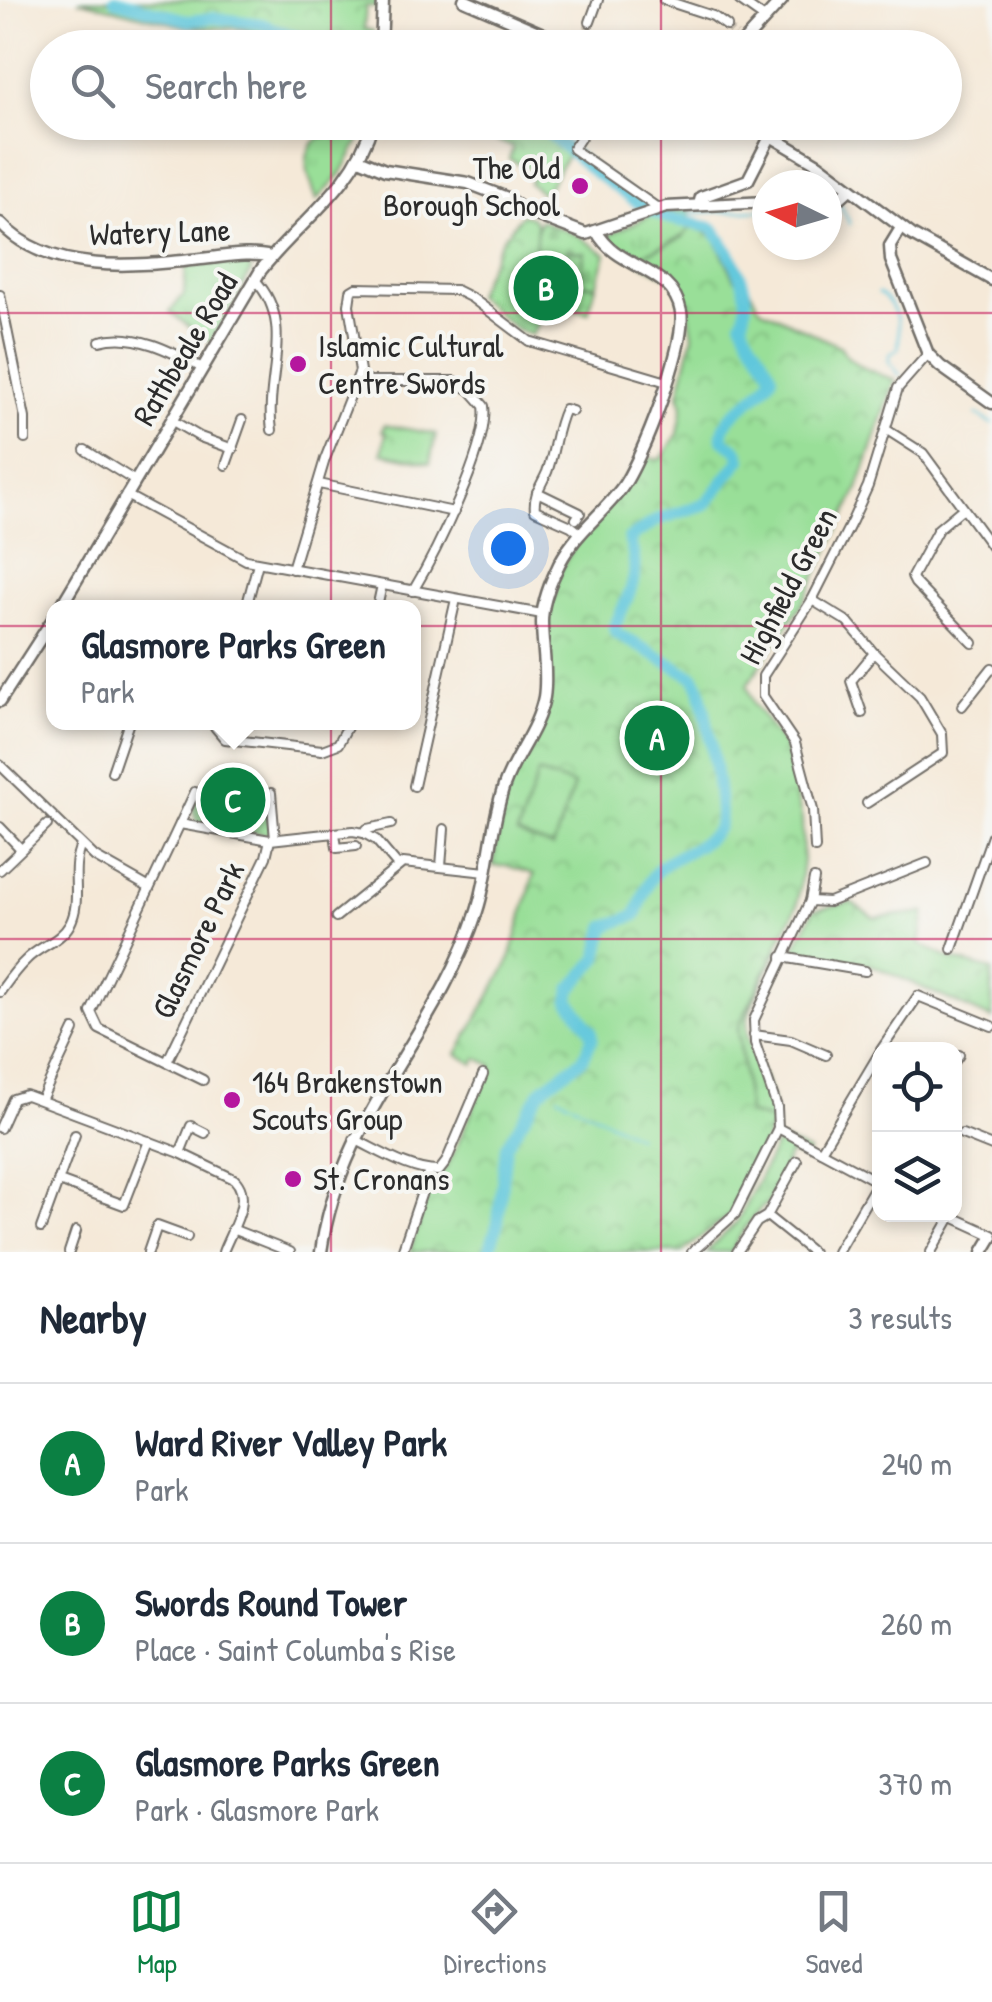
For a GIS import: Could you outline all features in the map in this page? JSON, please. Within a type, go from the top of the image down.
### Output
[{"type":"street","points":[[382,30],[383,0]]},
{"type":"street","points":[[464,0],[536,30]]},
{"type":"street","points":[[590,22],[598,0]]},
{"type":"street","points":[[664,0],[713,16],[726,26]]},
{"type":"street","points":[[739,0],[766,19]]},
{"type":"street","points":[[752,30],[782,0]]},
{"type":"street","name":"Rathbeale Road","points":[[65,600],[255,280],[290,235],[343,184],[367,140]]},
{"type":"street","points":[[579,140],[573,149],[653,211]]},
{"type":"street","points":[[699,205],[701,197],[748,180],[768,140]]},
{"type":"street","points":[[778,140],[900,228],[992,280]]},
{"type":"street","points":[[359,158],[392,171],[468,183],[581,232],[597,232],[653,211],[752,203]]},
{"type":"street","points":[[842,195],[850,189]]},
{"type":"street","name":"Watery Lane","points":[[1,227],[40,252],[92,262],[138,264],[250,254],[272,257]]},
{"type":"street","points":[[900,228],[890,246],[891,260],[928,354],[992,403]]},
{"type":"street","points":[[321,1252],[329,1210],[354,1138],[446,987],[476,914],[506,781],[543,702],[542,614],[558,565],[626,482],[682,330],[678,301],[667,283],[617,255],[597,232]]},
{"type":"street","points":[[255,280],[274,310],[277,330],[270,402],[272,430]]},
{"type":"street","points":[[292,569],[336,429],[358,382],[360,370],[350,291],[364,286],[456,290],[529,341],[666,382]]},
{"type":"street","points":[[0,295],[26,439]]},
{"type":"street","points":[[100,341],[131,340],[176,353],[202,368]]},
{"type":"street","name":"Highfield Green","points":[[815,848],[813,810],[795,743],[763,696],[763,676],[812,600],[868,486],[898,388],[928,354]]},
{"type":"street","points":[[358,382],[455,382],[484,406],[484,426],[454,512],[413,591]]},
{"type":"street","points":[[572,411],[565,409],[556,428],[534,510],[580,534]]},
{"type":"street","points":[[171,420],[200,437],[233,448]]},
{"type":"street","points":[[226,466],[242,420]]},
{"type":"street","points":[[887,430],[922,452],[992,547]]},
{"type":"street","points":[[85,450],[135,481]]},
{"type":"street","points":[[319,484],[454,512]]},
{"type":"street","points":[[537,492],[574,508],[580,513],[576,519]]},
{"type":"street","points":[[126,496],[234,555],[258,563],[542,614]]},
{"type":"street","points":[[962,508],[938,528],[912,577],[914,584],[973,643]]},
{"type":"street","points":[[248,600],[258,563]]},
{"type":"street","points":[[379,600],[382,585]]},
{"type":"street","points":[[414,786],[456,599]]},
{"type":"street","points":[[812,600],[848,622],[920,697],[944,744],[944,753],[867,802]]},
{"type":"street","points":[[0,700],[46,630]]},
{"type":"street","points":[[862,713],[851,681],[874,653]]},
{"type":"street","points":[[959,691],[965,702],[992,668]]},
{"type":"street","points":[[112,772],[126,730]]},
{"type":"street","points":[[218,730],[225,739],[322,750],[338,744],[346,730]]},
{"type":"street","points":[[0,765],[81,845],[119,873],[148,888]]},
{"type":"street","name":"Glasmore Park","points":[[195,792],[91,1012],[99,1029],[203,1080]]},
{"type":"street","name":"Glasmore Park","points":[[167,1062],[273,839],[271,793]]},
{"type":"street","name":"Glasmore Park","points":[[180,824],[273,839],[364,833],[390,824]]},
{"type":"street","points":[[0,870],[46,825]]},
{"type":"street","points":[[0,827],[21,849]]},
{"type":"street","points":[[440,866],[444,830]]},
{"type":"street","points":[[334,833],[337,848],[356,846]]},
{"type":"street","points":[[364,833],[376,840],[398,866]]},
{"type":"street","points":[[952,949],[992,836]]},
{"type":"street","points":[[0,992],[25,960],[58,939],[70,924],[76,906],[73,874],[81,845]]},
{"type":"street","points":[[336,918],[398,866],[409,862],[486,872]]},
{"type":"street","points":[[810,900],[829,902],[927,863]]},
{"type":"street","points":[[982,863],[992,867]]},
{"type":"street","points":[[692,1252],[735,1214],[778,1128],[777,1108],[754,1036],[754,1020],[810,900],[814,878]]},
{"type":"street","points":[[782,957],[865,971]]},
{"type":"street","points":[[886,1042],[918,996],[992,1026]]},
{"type":"street","points":[[41,1100],[72,1034],[82,1045]]},
{"type":"street","points":[[754,1036],[791,1040],[826,1054]]},
{"type":"street","points":[[821,1151],[872,1065]]},
{"type":"street","points":[[354,1138],[430,1171],[439,1171],[482,1075]]},
{"type":"street","points":[[0,1128],[13,1099],[26,1095],[149,1141],[239,1182],[244,1197],[223,1252]]},
{"type":"street","points":[[180,1154],[191,1126],[205,1133]]},
{"type":"street","points":[[778,1128],[872,1181]]},
{"type":"street","points":[[42,1228],[75,1134]]},
{"type":"street","points":[[962,1134],[992,1146]]},
{"type":"street","points":[[59,1181],[124,1205],[149,1141]]},
{"type":"street","points":[[737,1252],[757,1222],[767,1216],[797,1161]]},
{"type":"street","points":[[402,1252],[430,1171]]},
{"type":"street","points":[[837,1252],[872,1194]]},
{"type":"street","points":[[767,1216],[812,1252]]},
{"type":"street","points":[[931,1252],[946,1222]]},
{"type":"street","points":[[962,1222],[992,1236],[983,1252]]},
{"type":"street","points":[[148,1252],[157,1226],[187,1236]]},
{"type":"street","points":[[232,1229],[290,1252]]},
{"type":"street","points":[[68,1252],[76,1232]]},
{"type":"green space","points":[[78,0],[378,0],[377,7],[366,6],[364,29],[368,30],[187,27]]},
{"type":"green space","points":[[317,140],[359,140],[340,176],[317,200],[307,166]]},
{"type":"green space","points":[[496,140],[553,140],[568,154],[544,194],[529,183],[535,171],[509,159],[513,147]]},
{"type":"green space","points":[[689,209],[690,228],[683,236],[634,259],[621,254],[608,235],[658,212]]},
{"type":"green space","points":[[522,214],[532,217],[537,224],[535,252],[542,270],[564,274],[568,250],[585,253],[580,283],[596,286],[588,313],[538,298],[538,324],[532,335],[516,329],[475,295],[502,239]]},
{"type":"green space","points":[[540,220],[579,236],[606,254],[596,286],[580,283],[584,253],[565,274],[542,270],[534,242]]},
{"type":"green space","points":[[690,228],[715,239],[735,279],[747,285],[760,308],[841,347],[864,368],[895,380],[858,489],[804,601],[747,685],[754,704],[785,747],[802,820],[803,861],[797,906],[738,1028],[748,1114],[773,1121],[738,1208],[682,1252],[410,1252],[434,1175],[450,1161],[492,1065],[477,1058],[474,1064],[457,1054],[509,962],[534,874],[493,866],[508,793],[539,732],[548,702],[549,600],[568,556],[597,514],[642,457],[661,459],[678,434],[683,405],[679,394],[693,335],[687,301],[672,279],[634,259],[683,237]]},
{"type":"green space","points":[[248,263],[251,272],[210,343],[170,312],[184,294],[186,266]]},
{"type":"green space","points":[[384,425],[436,434],[430,463],[382,453]]},
{"type":"green space","points":[[538,773],[574,785],[553,847],[517,834]]},
{"type":"green space","points":[[204,784],[229,790],[268,790],[271,835],[197,822],[193,810]]},
{"type":"green space","points":[[851,902],[874,918],[925,912],[920,944],[950,959],[992,970],[992,1019],[872,965],[792,954],[814,910]]},
{"type":"green space","points":[[779,948],[754,999],[747,1029],[771,1098],[773,1121],[748,1114],[738,1028]]},
{"type":"green space","points":[[783,1140],[809,1152],[805,1159],[790,1153],[767,1204],[751,1219],[731,1252],[706,1252],[737,1222],[775,1146]]},
{"type":"waterway","points":[[115,0],[189,21],[213,18],[262,24],[278,30]]},
{"type":"waterway","points":[[489,1252],[498,1222],[506,1146],[542,1089],[583,1059],[592,1039],[591,1030],[569,1000],[571,989],[598,958],[605,927],[636,915],[656,872],[706,840],[718,827],[717,782],[700,688],[694,677],[616,633],[614,628],[634,576],[629,539],[657,520],[706,504],[741,459],[737,449],[723,440],[727,422],[760,392],[772,375],[742,321],[746,297],[743,285],[713,228],[667,218],[641,205],[556,140]]},
{"type":"waterway","points":[[842,208],[850,224]]},
{"type":"waterway","points":[[677,219],[685,213],[752,211]]},
{"type":"waterway","points":[[878,293],[890,303],[896,317],[898,349],[889,355],[889,362],[900,375]]},
{"type":"waterway","points":[[976,414],[992,424]]},
{"type":"waterway","points":[[542,1089],[548,1093]]},
{"type":"waterway","points":[[558,1096],[637,1136]]},
{"type":"tunnel","points":[[587,30],[590,22]]},
{"type":"tunnel","points":[[727,26],[731,30]]},
{"type":"place","name":"The Old Borough School","points":[[580,186]]},
{"type":"place","name":"Swords Round Tower","points":[[546,288]]},
{"type":"place","name":"Islamic Cultural Centre Swords","points":[[298,364]]},
{"type":"place","name":"Ward River Valley Park","points":[[657,738]]},
{"type":"place","name":"Glasmore Parks Green","points":[[233,800]]},
{"type":"place","name":"164 Brakenstown Scouts Group","points":[[232,1100]]},
{"type":"place","name":"St. Cronans","points":[[293,1179]]}]
